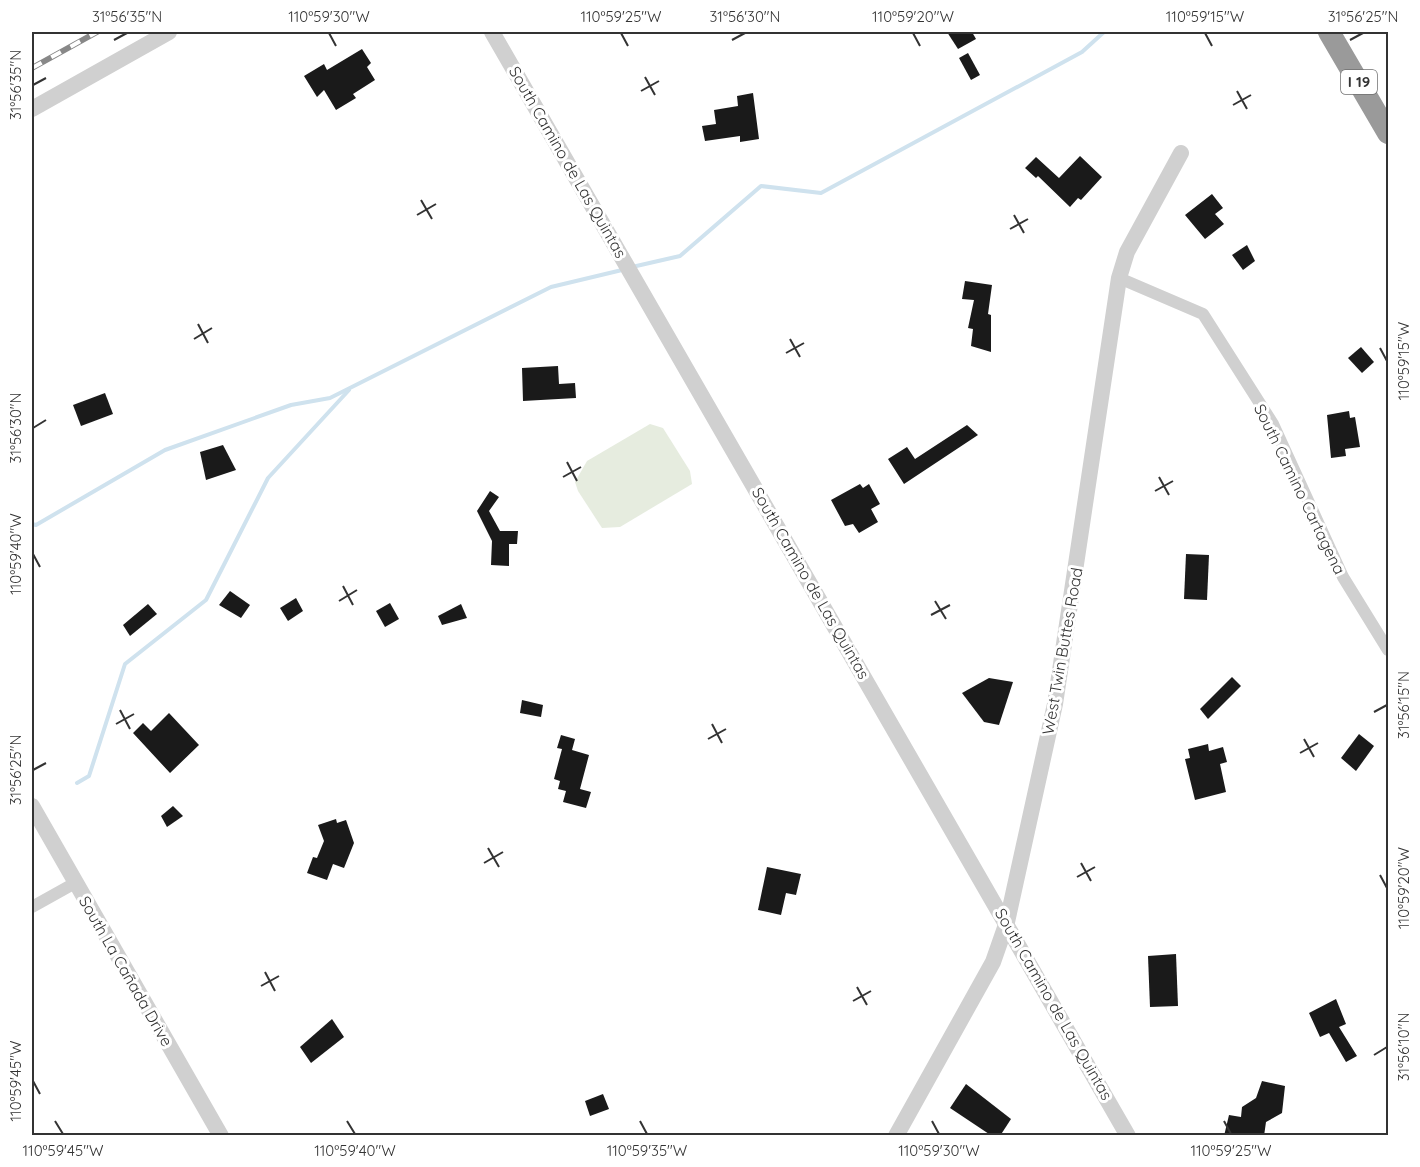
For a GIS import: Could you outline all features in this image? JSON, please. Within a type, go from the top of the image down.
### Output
[{"type":"highway","name":"I 19","points":[[1329,32],[1389,133]]},
{"type":"street","points":[[32,109],[169,32]]},
{"type":"street","name":"South Camino de Las Quintas","points":[[492,32],[1007,922],[1128,1136]]},
{"type":"street","name":"West Twin Buttes Road","points":[[896,1136],[993,962],[1007,922],[1054,704],[1119,278],[1126,252],[1181,153]]},
{"type":"street","name":"South Camino Cartagena","points":[[1119,278],[1203,314],[1273,424],[1343,577],[1389,650]]},
{"type":"street","name":"South La Cañada Drive","points":[[32,806],[221,1136]]},
{"type":"street","points":[[32,907],[75,883]]},
{"type":"shaded area","points":[[650,424],[663,428],[690,471],[692,484],[620,527],[602,528],[578,491],[575,482],[587,461]]},
{"type":"building","points":[[947,32],[972,32],[976,39],[958,49]]},
{"type":"building","points":[[362,49],[371,63],[367,67],[375,80],[353,94],[356,98],[336,110],[324,90],[317,97],[304,76],[324,64],[327,70]]},
{"type":"building","points":[[968,53],[980,75],[971,80],[959,58]]},
{"type":"building","points":[[753,93],[759,139],[740,142],[740,136],[705,141],[702,126],[716,124],[714,110],[738,106],[737,96]]},
{"type":"building","points":[[1080,156],[1102,177],[1081,200],[1078,198],[1070,207],[1038,176],[1036,178],[1025,168],[1036,157],[1059,178]]},
{"type":"building","points":[[1212,194],[1223,208],[1215,214],[1224,224],[1205,239],[1185,215]]},
{"type":"building","points":[[1247,245],[1255,261],[1243,270],[1232,255]]},
{"type":"building","points":[[965,281],[992,285],[988,314],[991,315],[991,352],[971,346],[973,329],[968,328],[974,300],[962,299]]},
{"type":"building","points":[[1361,347],[1374,362],[1362,373],[1348,358]]},
{"type":"building","points":[[558,366],[559,384],[575,383],[576,398],[523,401],[522,368]]},
{"type":"building","points":[[105,393],[113,414],[81,426],[73,405]]},
{"type":"building","points":[[1349,411],[1350,418],[1355,417],[1360,447],[1345,449],[1346,456],[1331,458],[1327,415]]},
{"type":"building","points":[[967,425],[978,435],[904,484],[888,459],[907,447],[915,459]]},
{"type":"building","points":[[223,445],[236,470],[206,480],[200,452]]},
{"type":"building","points":[[860,484],[863,488],[869,484],[880,504],[871,509],[878,522],[859,533],[853,524],[845,526],[831,500]]},
{"type":"building","points":[[490,491],[499,497],[489,511],[500,531],[518,531],[517,544],[509,544],[509,566],[491,565],[492,541],[477,511]]},
{"type":"building","points":[[1186,554],[1209,555],[1207,600],[1184,599]]},
{"type":"building","points":[[230,591],[250,605],[241,618],[219,605]]},
{"type":"building","points":[[296,598],[303,611],[288,621],[280,608]]},
{"type":"building","points":[[390,603],[399,619],[385,627],[376,611]]},
{"type":"building","points":[[148,604],[157,614],[130,636],[123,625]]},
{"type":"building","points":[[461,604],[467,618],[442,625],[438,616]]},
{"type":"building","points":[[1232,677],[1241,686],[1208,719],[1200,709]]},
{"type":"building","points":[[989,678],[1013,682],[999,725],[984,722],[962,693]]},
{"type":"building","points":[[522,700],[543,705],[541,717],[520,713]]},
{"type":"building","points":[[169,713],[199,745],[170,773],[133,733],[143,723],[151,731]]},
{"type":"building","points":[[1359,734],[1374,746],[1356,771],[1341,758]]},
{"type":"building","points":[[561,735],[575,739],[572,750],[589,755],[580,789],[591,792],[586,808],[563,802],[566,791],[558,789],[560,781],[554,779],[562,749],[557,748]]},
{"type":"building","points":[[1208,744],[1209,751],[1223,747],[1227,762],[1220,764],[1226,792],[1195,800],[1185,759],[1190,758],[1188,749]]},
{"type":"building","points":[[173,806],[183,816],[167,827],[161,816]]},
{"type":"building","points":[[336,819],[337,823],[346,820],[354,843],[344,868],[333,864],[327,880],[307,873],[313,857],[317,858],[324,841],[318,825]]},
{"type":"building","points":[[767,867],[801,874],[796,895],[786,893],[781,915],[758,910]]},
{"type":"building","points":[[1176,954],[1178,1006],[1150,1007],[1148,956]]},
{"type":"building","points":[[1336,999],[1346,1024],[1339,1027],[1357,1056],[1346,1062],[1329,1033],[1320,1037],[1309,1013]]},
{"type":"building","points":[[332,1019],[344,1037],[311,1063],[300,1047]]},
{"type":"building","points":[[1262,1081],[1285,1086],[1282,1113],[1266,1122],[1264,1136],[1224,1136],[1229,1115],[1241,1117],[1242,1107],[1256,1098]]},
{"type":"building","points":[[966,1084],[1011,1119],[1000,1136],[992,1136],[950,1108]]},
{"type":"building","points":[[603,1094],[609,1109],[590,1116],[585,1101]]},
{"type":"waterway","points":[[632,267],[680,256],[761,186],[821,193],[1082,52],[1104,32]]},
{"type":"waterway","points":[[32,524],[36,525],[165,450],[291,405],[330,398],[551,287],[622,270]]},
{"type":"waterway","points":[[77,783],[89,776],[125,664],[206,600],[268,478],[349,390]]},
{"type":"railway","points":[[32,68],[97,32]]}]
